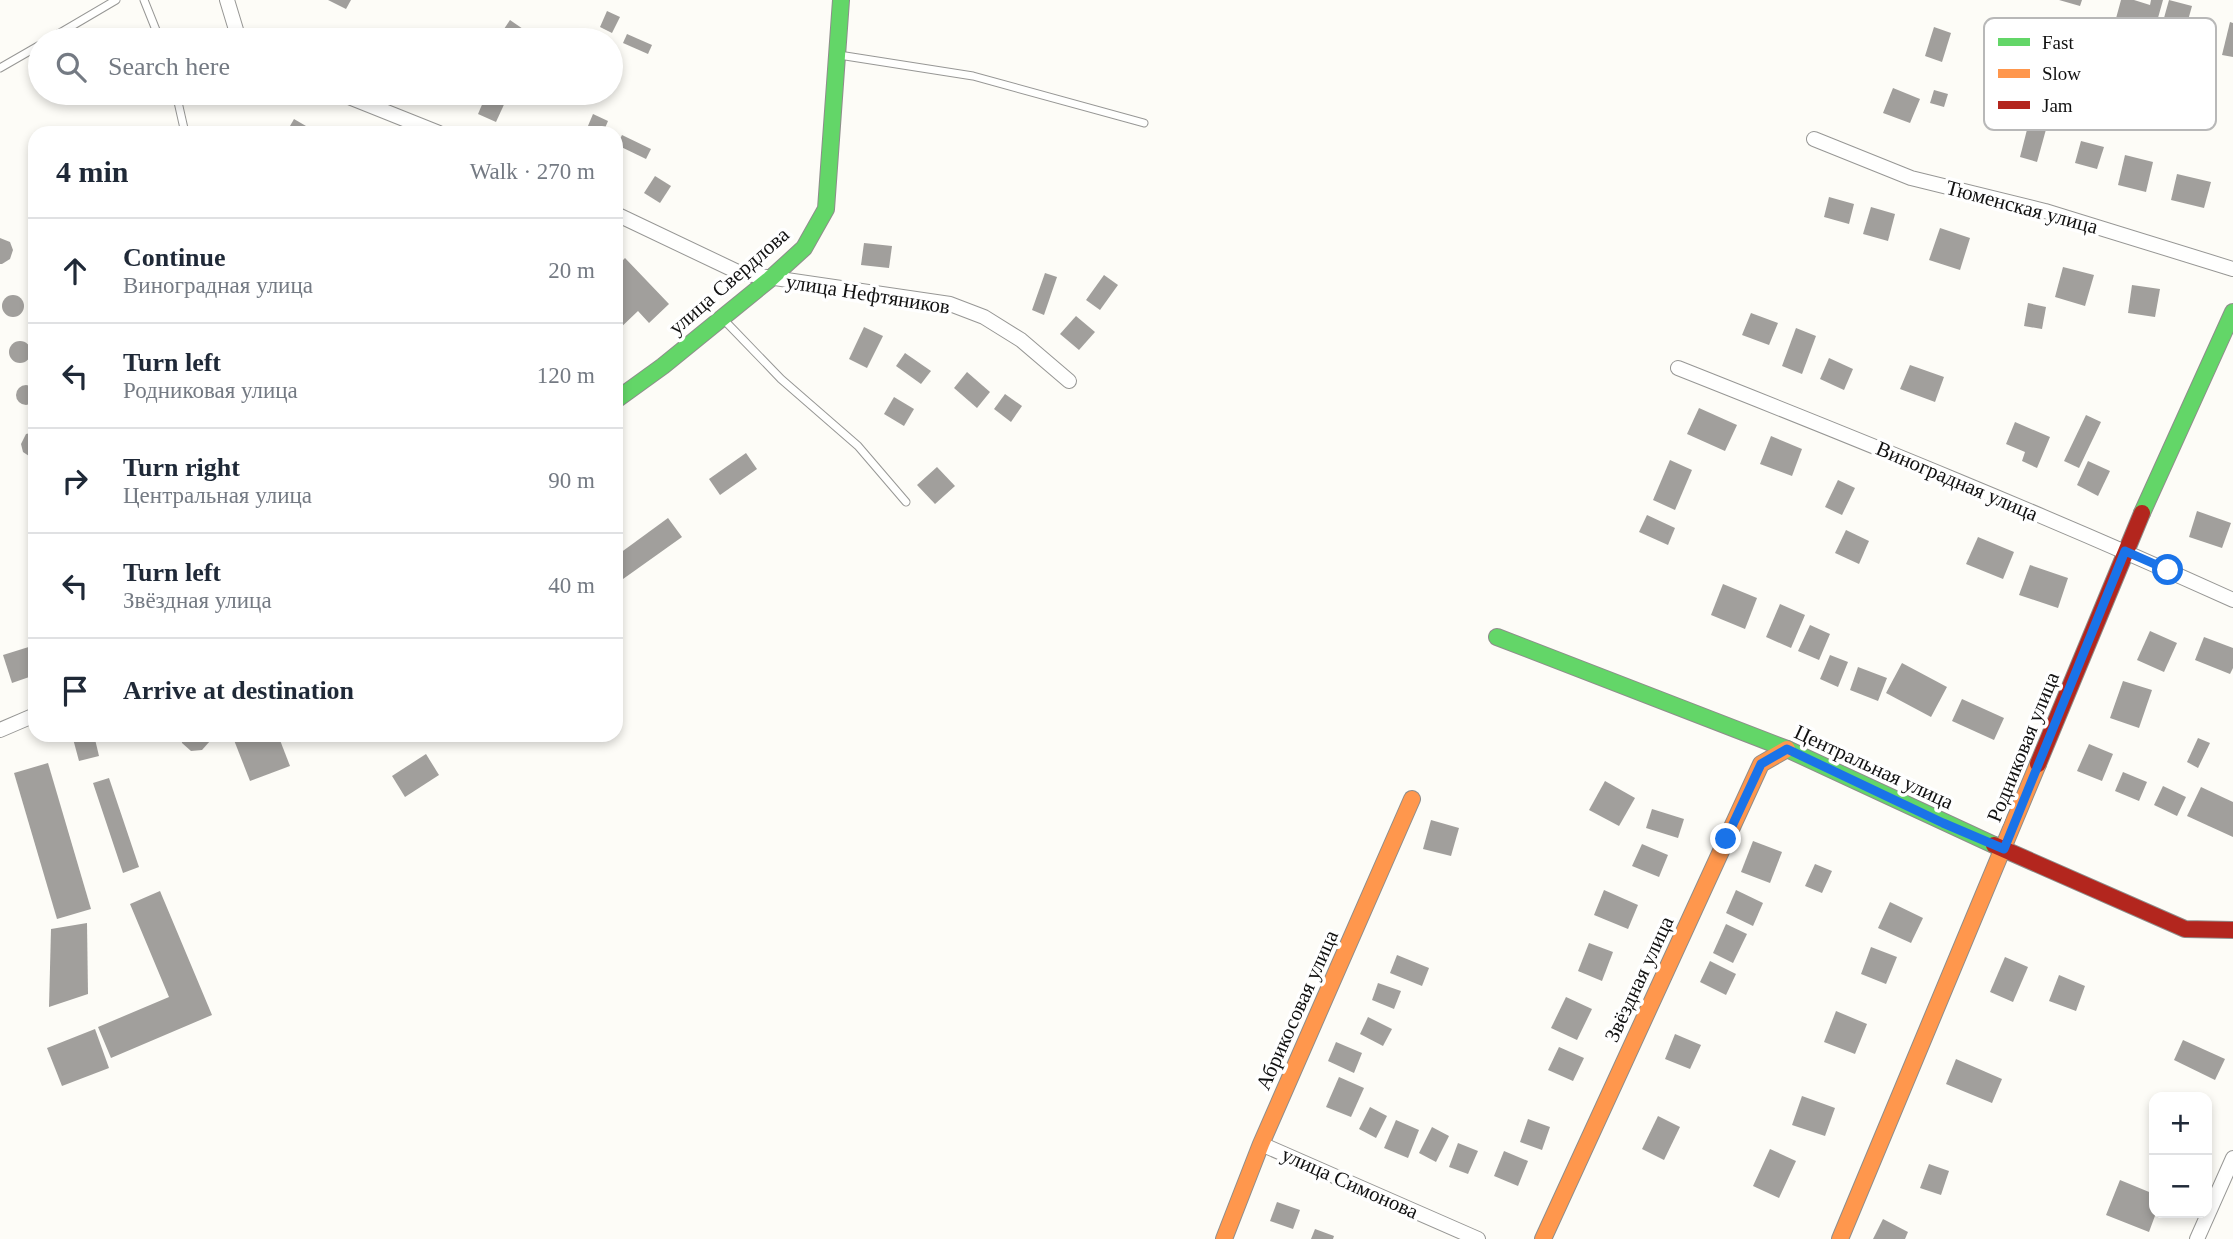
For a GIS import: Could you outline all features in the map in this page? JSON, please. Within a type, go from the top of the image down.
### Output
[{"type":"street","points":[[227,0],[235,28]]},
{"type":"street","name":"улица Свердлова","points":[[623,395],[663,366],[804,248],[826,209],[841,0]]},
{"type":"street","points":[[369,105],[422,126]]},
{"type":"street","name":"Тюменская улица","points":[[1814,139],[1911,178],[2045,211],[2233,269]]},
{"type":"street","name":"улица Нефтяников","points":[[623,217],[740,273],[950,304],[984,317],[1021,340],[1069,382]]},
{"type":"street","name":"Родниковая улица","points":[[1839,1239],[2004,849],[2125,551],[2233,312]]},
{"type":"street","name":"Виноградная улица","points":[[1678,368],[1870,444],[2125,551],[2233,600]]},
{"type":"street","name":"Центральная улица","points":[[1497,637],[1787,749],[1943,823],[2185,929],[2233,930]]},
{"type":"street","points":[[0,730],[28,718]]},
{"type":"street","name":"Звёздная улица","points":[[1543,1239],[1761,764],[1787,749]]},
{"type":"street","name":"Абрикосовая улица","points":[[1224,1239],[1261,1144],[1412,799]]},
{"type":"street","name":"улица Симонова","points":[[1261,1144],[1478,1239]]},
{"type":"street","points":[[2197,1239],[2233,1158]]},
{"type":"lane","points":[[68,28],[116,0]]},
{"type":"lane","points":[[144,0],[155,28]]},
{"type":"lane","points":[[0,68],[28,51]]},
{"type":"lane","points":[[838,54],[974,76],[1144,123]]},
{"type":"lane","points":[[179,105],[183,126]]},
{"type":"lane","points":[[722,318],[781,379],[858,446],[906,502]]},
{"type":"building","points":[[328,0],[351,0],[346,9]]},
{"type":"building","points":[[2059,0],[2082,0],[2080,6]]},
{"type":"building","points":[[2121,0],[2134,0],[2150,5],[2151,0],[2163,0],[2158,18],[2116,18]]},
{"type":"building","points":[[2169,0],[2192,6],[2189,18],[2164,18]]},
{"type":"building","points":[[607,11],[620,17],[614,28],[600,27]]},
{"type":"building","points":[[510,20],[522,28],[505,28]]},
{"type":"building","points":[[2230,22],[2233,23],[2233,57],[2222,55]]},
{"type":"building","points":[[1934,27],[1951,33],[1942,62],[1925,56]]},
{"type":"building","points":[[627,34],[652,45],[648,54],[623,43]]},
{"type":"building","points":[[1893,88],[1920,99],[1910,123],[1883,113]]},
{"type":"building","points":[[1934,90],[1948,94],[1944,107],[1930,103]]},
{"type":"building","points":[[482,105],[504,105],[496,122],[478,114]]},
{"type":"building","points":[[593,114],[608,121],[606,126],[588,126]]},
{"type":"building","points":[[294,119],[306,126],[290,126]]},
{"type":"building","points":[[2027,130],[2046,130],[2037,162],[2020,157]]},
{"type":"building","points":[[623,135],[651,149],[646,159],[623,148]]},
{"type":"building","points":[[2081,141],[2104,147],[2097,169],[2075,163]]},
{"type":"building","points":[[2125,155],[2153,162],[2146,192],[2118,185]]},
{"type":"building","points":[[2177,174],[2211,182],[2204,208],[2171,200]]},
{"type":"building","points":[[655,176],[671,186],[660,203],[644,193]]},
{"type":"building","points":[[1829,197],[1854,204],[1849,224],[1824,217]]},
{"type":"building","points":[[1871,207],[1895,214],[1888,241],[1863,234]]},
{"type":"building","points":[[1940,228],[1970,238],[1960,270],[1929,260]]},
{"type":"building","points":[[0,238],[10,242],[13,250],[10,259],[2,264],[0,264]]},
{"type":"building","points":[[864,243],[892,246],[889,268],[861,265]]},
{"type":"building","points":[[625,258],[669,304],[649,323],[638,311],[623,325]]},
{"type":"building","points":[[2063,267],[2094,275],[2085,306],[2055,297]]},
{"type":"building","points":[[1045,273],[1057,277],[1044,315],[1032,310]]},
{"type":"building","points":[[1104,275],[1118,285],[1100,310],[1086,300]]},
{"type":"building","points":[[2132,285],[2160,289],[2155,317],[2128,313]]},
{"type":"building","points":[[13,295],[21,298],[24,306],[21,314],[13,317],[5,314],[2,306],[5,298]]},
{"type":"building","points":[[2028,303],[2046,307],[2042,329],[2024,326]]},
{"type":"building","points":[[1751,313],[1778,323],[1769,345],[1742,335]]},
{"type":"building","points":[[1076,316],[1095,332],[1079,350],[1060,334]]},
{"type":"building","points":[[864,327],[883,336],[867,368],[849,359]]},
{"type":"building","points":[[1796,328],[1816,336],[1802,374],[1782,366]]},
{"type":"building","points":[[12,344],[28,344],[28,360],[20,363],[12,360],[9,352]]},
{"type":"building","points":[[905,353],[931,371],[921,384],[896,366]]},
{"type":"building","points":[[1829,358],[1853,369],[1844,390],[1820,379]]},
{"type":"building","points":[[1910,365],[1944,377],[1935,402],[1900,389]]},
{"type":"building","points":[[967,372],[990,392],[977,408],[954,388]]},
{"type":"building","points":[[26,385],[28,405],[22,405],[16,399],[16,391]]},
{"type":"building","points":[[1005,394],[1022,406],[1011,422],[994,409]]},
{"type":"building","points":[[894,397],[914,409],[904,426],[884,414]]},
{"type":"building","points":[[1699,408],[1737,425],[1725,451],[1687,434]]},
{"type":"building","points":[[2086,415],[2101,422],[2079,468],[2064,461]]},
{"type":"building","points":[[2015,422],[2050,437],[2037,468],[2022,461],[2025,452],[2006,444]]},
{"type":"building","points":[[26,434],[28,455],[23,452],[21,444]]},
{"type":"building","points":[[1771,436],[1802,449],[1792,476],[1760,464]]},
{"type":"building","points":[[746,453],[757,469],[720,495],[709,479]]},
{"type":"building","points":[[1670,460],[1692,470],[1675,510],[1653,500]]},
{"type":"building","points":[[2088,461],[2110,471],[2098,496],[2077,485]]},
{"type":"building","points":[[937,467],[955,486],[935,504],[917,485]]},
{"type":"building","points":[[1838,480],[1855,488],[1842,515],[1825,507]]},
{"type":"building","points":[[2197,511],[2231,523],[2222,548],[2189,537]]},
{"type":"building","points":[[1647,515],[1675,528],[1668,545],[1639,532]]},
{"type":"building","points":[[668,518],[682,537],[623,579],[623,551]]},
{"type":"building","points":[[1846,530],[1869,541],[1859,564],[1835,553]]},
{"type":"building","points":[[1978,537],[2014,552],[2003,579],[1966,564]]},
{"type":"building","points":[[2030,565],[2068,578],[2058,608],[2019,595]]},
{"type":"building","points":[[1723,584],[1757,598],[1745,629],[1711,615]]},
{"type":"building","points":[[1780,604],[1805,615],[1791,648],[1766,637]]},
{"type":"building","points":[[1810,625],[1830,634],[1819,660],[1798,651]]},
{"type":"building","points":[[2150,631],[2177,643],[2164,672],[2137,660]]},
{"type":"building","points":[[2204,637],[2233,648],[2233,668],[2230,674],[2195,660]]},
{"type":"building","points":[[28,647],[28,677],[12,683],[3,655]]},
{"type":"building","points":[[1830,655],[1848,662],[1838,687],[1820,679]]},
{"type":"building","points":[[1902,663],[1947,687],[1931,717],[1886,693]]},
{"type":"building","points":[[1858,667],[1887,678],[1878,701],[1850,690]]},
{"type":"building","points":[[2123,681],[2152,690],[2139,728],[2110,718]]},
{"type":"building","points":[[1962,699],[2004,718],[1994,740],[1952,721]]},
{"type":"building","points":[[2198,738],[2210,743],[2198,768],[2187,762]]},
{"type":"building","points":[[74,742],[96,742],[99,756],[79,761]]},
{"type":"building","points":[[209,742],[202,750],[191,751],[182,743]]},
{"type":"building","points":[[235,742],[281,742],[290,766],[250,781]]},
{"type":"building","points":[[2089,744],[2113,754],[2102,781],[2077,771]]},
{"type":"building","points":[[426,754],[439,775],[405,797],[392,776]]},
{"type":"building","points":[[48,763],[91,909],[57,919],[14,773]]},
{"type":"building","points":[[2123,772],[2147,782],[2139,801],[2115,791]]},
{"type":"building","points":[[109,778],[139,867],[123,873],[93,783]]},
{"type":"building","points":[[1605,781],[1635,798],[1619,826],[1589,810]]},
{"type":"building","points":[[2163,786],[2186,797],[2177,816],[2154,805]]},
{"type":"building","points":[[2201,787],[2233,802],[2233,837],[2187,816]]},
{"type":"building","points":[[1652,809],[1684,819],[1678,838],[1646,828]]},
{"type":"building","points":[[1431,820],[1459,828],[1451,856],[1423,849]]},
{"type":"building","points":[[1753,841],[1782,852],[1770,883],[1741,872]]},
{"type":"building","points":[[1642,844],[1668,855],[1659,877],[1632,866]]},
{"type":"building","points":[[1815,864],[1832,871],[1822,893],[1805,886]]},
{"type":"building","points":[[1604,890],[1638,905],[1628,929],[1594,915]]},
{"type":"building","points":[[1736,890],[1763,903],[1753,926],[1726,913]]},
{"type":"building","points":[[160,891],[212,1015],[111,1058],[98,1027],[169,997],[130,904]]},
{"type":"building","points":[[1890,902],[1923,918],[1911,943],[1878,928]]},
{"type":"building","points":[[87,923],[88,994],[49,1007],[51,929]]},
{"type":"building","points":[[1726,924],[1747,934],[1733,963],[1713,953]]},
{"type":"building","points":[[1589,943],[1613,952],[1602,981],[1578,971]]},
{"type":"building","points":[[1871,947],[1897,957],[1886,984],[1861,974]]},
{"type":"building","points":[[1397,955],[1429,968],[1422,986],[1390,973]]},
{"type":"building","points":[[2005,957],[2028,967],[2013,1002],[1990,992]]},
{"type":"building","points":[[1710,961],[1736,974],[1726,995],[1700,982]]},
{"type":"building","points":[[2059,975],[2085,986],[2076,1011],[2049,1001]]},
{"type":"building","points":[[1378,983],[1401,991],[1394,1009],[1372,1000]]},
{"type":"building","points":[[1566,997],[1592,1009],[1577,1040],[1551,1028]]},
{"type":"building","points":[[1836,1011],[1867,1024],[1855,1054],[1824,1042]]},
{"type":"building","points":[[1368,1017],[1392,1029],[1383,1046],[1360,1034]]},
{"type":"building","points":[[95,1029],[109,1068],[62,1086],[47,1048]]},
{"type":"building","points":[[1675,1034],[1701,1045],[1690,1069],[1665,1059]]},
{"type":"building","points":[[2183,1040],[2225,1059],[2215,1080],[2174,1060]]},
{"type":"building","points":[[1336,1042],[1362,1053],[1354,1073],[1328,1061]]},
{"type":"building","points":[[1559,1047],[1584,1058],[1573,1081],[1548,1070]]},
{"type":"building","points":[[1956,1059],[2002,1079],[1992,1103],[1946,1084]]},
{"type":"building","points":[[1339,1077],[1364,1088],[1351,1117],[1326,1107]]},
{"type":"building","points":[[1802,1096],[1835,1108],[1825,1136],[1792,1125]]},
{"type":"building","points":[[1370,1107],[1387,1116],[1376,1138],[1359,1129]]},
{"type":"building","points":[[1658,1116],[1680,1127],[1664,1160],[1642,1149]]},
{"type":"building","points":[[1528,1119],[1550,1127],[1542,1150],[1520,1142]]},
{"type":"building","points":[[1396,1120],[1419,1130],[1408,1158],[1384,1148]]},
{"type":"building","points":[[1432,1127],[1449,1136],[1436,1162],[1419,1153]]},
{"type":"building","points":[[1458,1143],[1478,1151],[1468,1174],[1449,1167]]},
{"type":"building","points":[[1770,1149],[1796,1161],[1779,1198],[1753,1186]]},
{"type":"building","points":[[1504,1151],[1528,1161],[1518,1186],[1494,1176]]},
{"type":"building","points":[[1929,1164],[1949,1171],[1941,1195],[1920,1188]]},
{"type":"building","points":[[2120,1180],[2149,1192],[2149,1218],[2154,1218],[2149,1232],[2106,1215]]},
{"type":"building","points":[[1277,1202],[1300,1210],[1293,1229],[1270,1221]]},
{"type":"building","points":[[1883,1219],[1908,1232],[1905,1239],[1873,1239]]},
{"type":"building","points":[[1315,1229],[1334,1236],[1333,1239],[1311,1239]]},
{"type":"traffic: fast","points":[[623,395],[663,366],[804,248],[826,209],[841,0]]},
{"type":"traffic: fast","points":[[2142,513],[2233,312]]},
{"type":"traffic: fast","points":[[1497,637],[1787,749],[1994,845]]},
{"type":"traffic: slow","points":[[1543,1239],[1761,764],[1787,749]]},
{"type":"traffic: slow","points":[[1840,1239],[2038,764]]},
{"type":"traffic: slow","points":[[1224,1239],[1261,1144],[1412,799]]},
{"type":"traffic: jam","points":[[2038,764],[2142,513]]},
{"type":"traffic: jam","points":[[1994,845],[2185,929],[2233,930]]},
{"type":"route","points":[[1726,839],[1761,764],[1787,749],[2004,849],[2125,551],[2168,570]]}]
